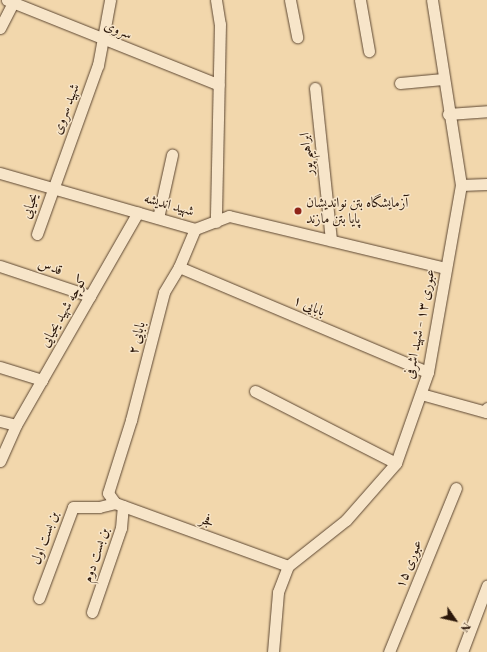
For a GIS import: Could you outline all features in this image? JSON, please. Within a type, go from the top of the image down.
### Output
[{"type":"street","name":"شهید سروی","points":[[52,188],[98,65],[110,0]]},
{"type":"street","points":[[216,0],[220,24],[216,222]]},
{"type":"street","points":[[290,0],[297,37]]},
{"type":"street","points":[[360,0],[369,52]]},
{"type":"street","name":"عبوری ۱۳ - شهید اشرفی","points":[[288,566],[346,520],[396,463],[428,372],[461,185],[448,114],[432,0]]},
{"type":"street","name":"سروی","points":[[12,1],[102,40],[219,85]]},
{"type":"street","points":[[0,28],[12,1]]},
{"type":"street","points":[[400,83],[443,79]]},
{"type":"street","name":"ابراهیم پور","points":[[315,88],[331,240]]},
{"type":"street","points":[[448,114],[487,111]]},
{"type":"street","points":[[158,218],[172,155]]},
{"type":"street","name":"شهید اندیشه","points":[[0,173],[195,229],[229,216],[446,268]]},
{"type":"street","points":[[461,185],[487,184]]},
{"type":"street","name":"یحیایی","points":[[37,234],[52,188]]},
{"type":"street","name":"کوچه شهید یحیایی","points":[[0,461],[16,425],[138,212]]},
{"type":"street","name":"بابایی ۲","points":[[119,504],[108,493],[131,420],[164,292],[179,267],[195,229]]},
{"type":"street","name":"قدس","points":[[0,266],[90,296]]},
{"type":"street","name":"بابایی ۱","points":[[179,267],[428,372]]},
{"type":"street","points":[[0,367],[42,380]]},
{"type":"street","points":[[255,391],[396,463]]},
{"type":"street","points":[[421,394],[486,412],[487,408]]},
{"type":"street","points":[[0,421],[16,425]]},
{"type":"street","name":"عبوری ۱۵","points":[[389,652],[456,488]]},
{"type":"street","name":"فجر","points":[[119,504],[288,566]]},
{"type":"street","name":"بن بست اول","points":[[39,598],[73,507],[99,507],[119,504]]},
{"type":"street","name":"بن بست دوم","points":[[92,612],[121,528],[119,504]]},
{"type":"street","points":[[273,652],[278,592],[288,566]]},
{"type":"street","points":[[462,652],[487,586]]},
{"type":"place","name":"آزمایشگاه بتن نواندیشان پایا بتن مازند","points":[[298,211]]}]
